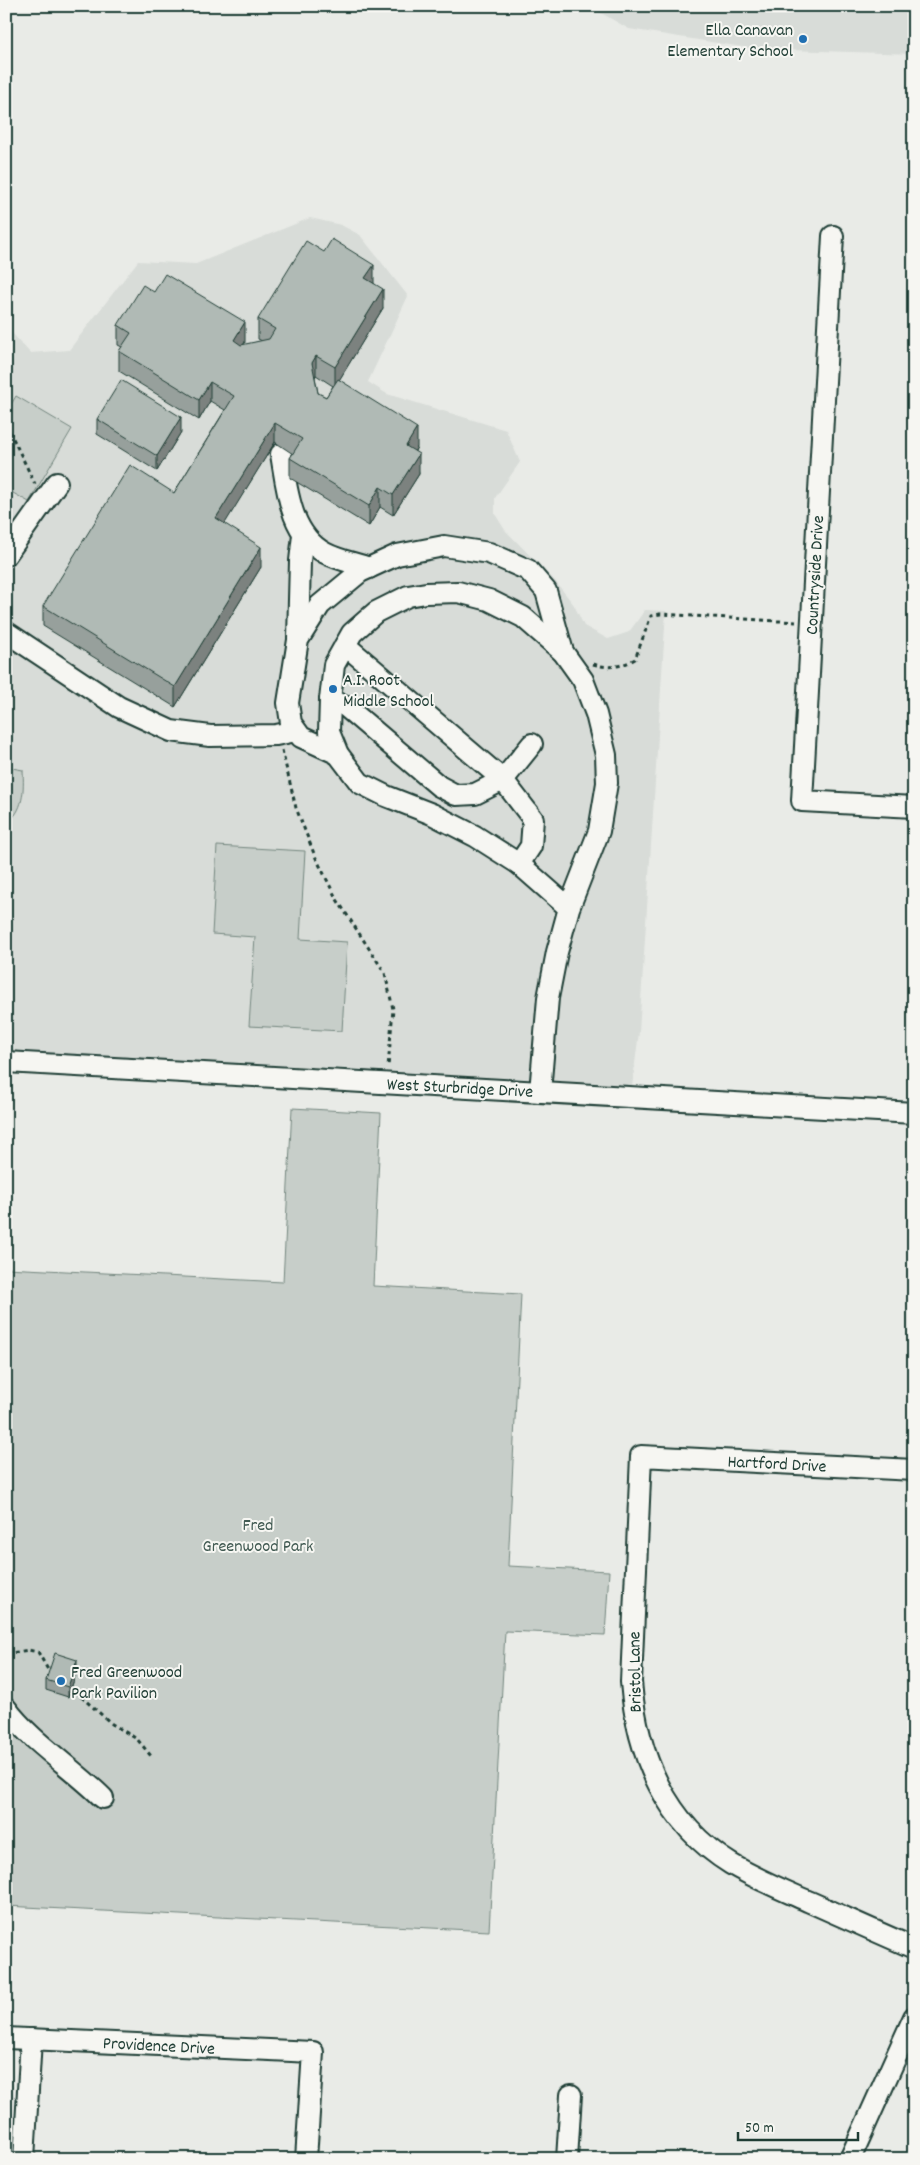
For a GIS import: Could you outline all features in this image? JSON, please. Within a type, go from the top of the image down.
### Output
[{"type":"street","name":"Countryside Drive","points":[[833,236],[802,801],[914,807]]},
{"type":"street","points":[[281,454],[291,508],[303,535],[325,553],[369,568]]},
{"type":"street","points":[[6,555],[57,484]]},
{"type":"street","points":[[303,535],[300,560],[298,640],[288,703],[291,723],[301,737],[338,754]]},
{"type":"street","points":[[298,640],[320,605],[360,572],[397,555],[444,546],[489,553],[528,570],[546,591],[563,652]]},
{"type":"street","points":[[540,1092],[548,998],[557,952],[569,908],[599,831],[607,783],[606,755],[596,714],[583,680],[563,652],[524,617],[489,600],[458,592],[408,596],[376,612],[352,633],[334,665],[329,732],[338,754],[360,783],[386,796],[432,814],[475,836],[519,864],[569,908]]},
{"type":"street","points":[[6,632],[119,707],[171,731],[210,736],[276,735],[296,731]]},
{"type":"street","points":[[345,645],[503,780],[533,819],[531,846],[519,864]]},
{"type":"street","points":[[330,700],[345,706],[439,786],[456,795],[475,794],[503,780],[532,744]]},
{"type":"street","name":"West Sturbridge Drive","points":[[6,1062],[914,1113]]},
{"type":"street","name":"Hartford Drive","points":[[641,1456],[914,1470]]},
{"type":"street","name":"Bristol Lane","points":[[641,1456],[631,1682],[640,1742],[651,1771],[666,1798],[689,1828],[705,1844],[730,1863],[756,1878],[914,1948]]},
{"type":"street","points":[[6,1708],[31,1734],[103,1798]]},
{"type":"street","points":[[850,2159],[914,2017]]},
{"type":"street","name":"Providence Drive","points":[[6,2038],[313,2052],[306,2159]]},
{"type":"street","points":[[24,2159],[31,2039]]},
{"type":"street","points":[[567,2159],[571,2095]]},
{"type":"path","points":[[6,424],[44,502]]},
{"type":"path","points":[[591,663],[604,668],[622,666],[635,659],[651,616],[660,614],[812,623]]},
{"type":"path","points":[[276,735],[285,757],[296,808],[315,856],[336,898],[385,973],[393,1009],[387,1083]]},
{"type":"path","points":[[6,1654],[28,1650],[38,1652],[51,1676],[56,1679]]},
{"type":"path","points":[[66,1684],[72,1686],[112,1724],[137,1739],[150,1756]]},
{"type":"shaded area","name":"Ella Canavan Elementary School","points":[[589,6],[914,6],[914,54],[755,49],[629,29]]},
{"type":"shaded area","name":"A.I. Root Middle School","points":[[310,218],[341,225],[360,235],[408,296],[368,382],[387,394],[506,430],[520,462],[495,498],[495,514],[505,530],[555,581],[574,605],[584,626],[608,639],[629,632],[645,610],[666,611],[639,1032],[632,1087],[403,1072],[6,1051],[6,320],[13,334],[30,353],[69,350],[138,261],[196,264]]},
{"type":"green space","points":[[16,396],[72,429],[29,502],[6,489],[6,413]]},
{"type":"green space","points":[[6,767],[23,770],[23,785],[20,807],[6,823]]},
{"type":"green space","points":[[217,846],[305,851],[300,939],[347,942],[342,1031],[249,1026],[255,937],[212,934]]},
{"type":"green space","name":"Fred Greenwood Park","points":[[292,1108],[381,1113],[373,1286],[521,1294],[508,1566],[609,1571],[605,1635],[505,1631],[489,1931],[6,1906],[6,1268],[283,1282]]},
{"type":"building","points":[[332,239],[374,265],[365,278],[383,289],[335,367],[316,356],[312,363],[318,393],[326,397],[338,379],[417,428],[406,446],[419,454],[393,495],[380,487],[369,506],[290,458],[302,439],[275,423],[216,518],[261,547],[175,687],[43,606],[130,465],[174,493],[234,396],[210,382],[199,400],[119,351],[131,333],[118,325],[143,285],[154,292],[165,274],[245,322],[234,340],[241,345],[269,339],[275,329],[258,319],[306,241],[324,252]]},
{"type":"building","points":[[121,380],[181,417],[157,456],[97,419]]},
{"type":"building","points":[[55,1653],[77,1660],[68,1687],[46,1680]]},
{"type":"place","name":"Ella Canavan Elementary School","points":[[803,39]]},
{"type":"place","name":"A.I. Root Middle School","points":[[333,689]]},
{"type":"place","name":"Fred Greenwood Park Pavilion","points":[[61,1681]]}]
